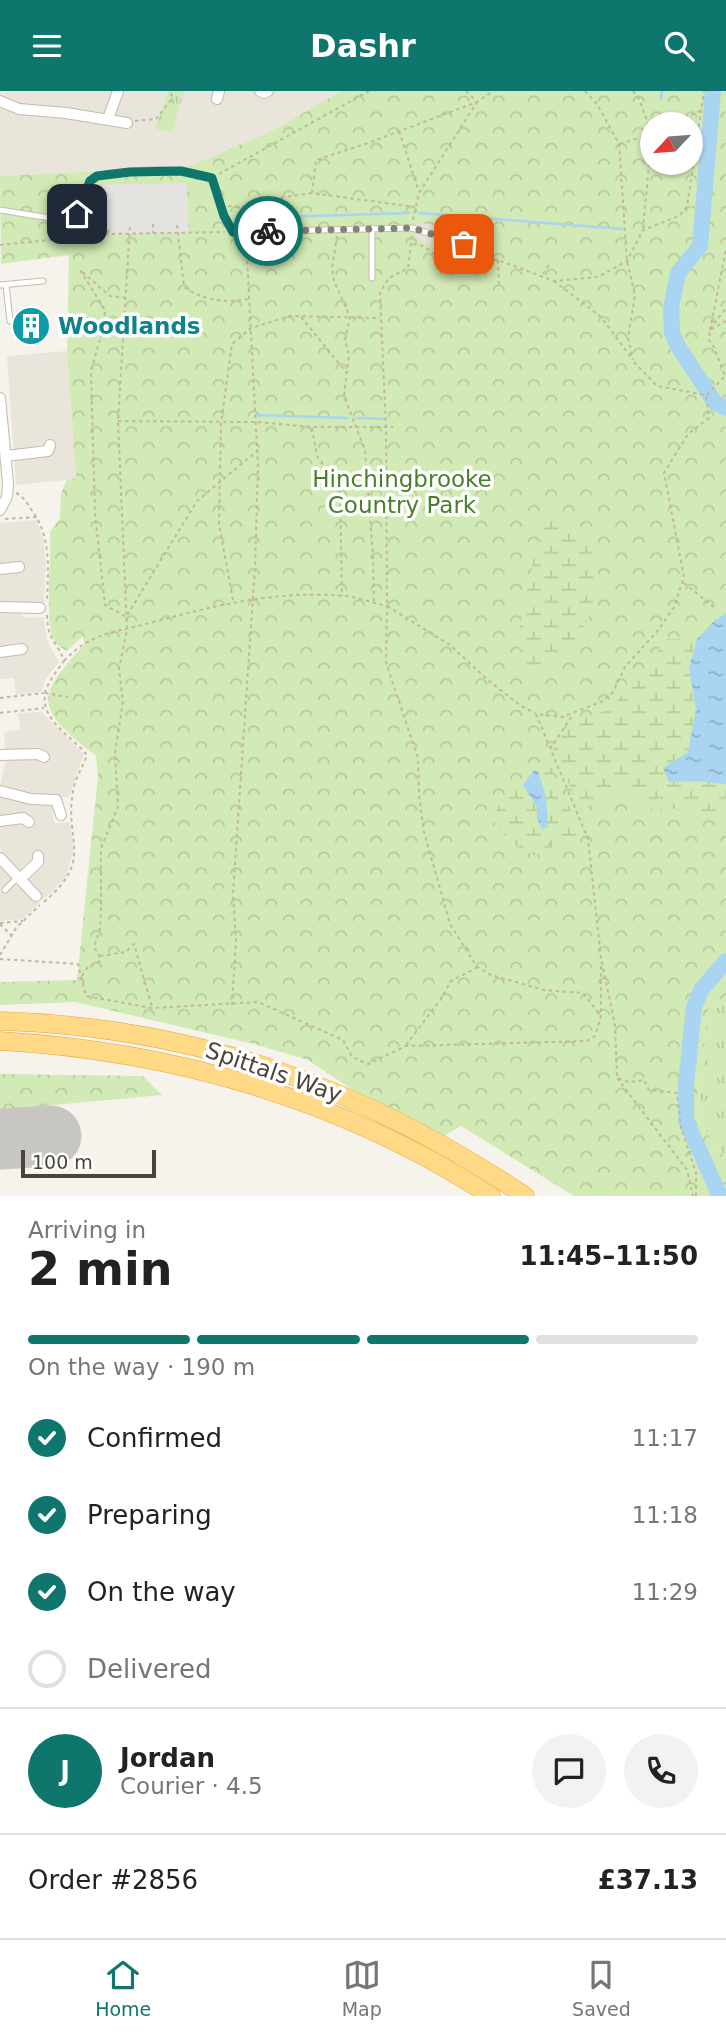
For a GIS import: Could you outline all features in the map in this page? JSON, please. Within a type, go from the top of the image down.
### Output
[{"type":"highway","name":"Spittals Way","points":[[0,1021],[76,1025],[141,1034],[201,1047],[277,1070],[326,1088],[411,1127],[525,1196]]},
{"type":"highway","name":"Spittals Way","points":[[0,1041],[75,1047],[136,1056],[243,1081],[361,1125],[438,1164],[491,1196]]},
{"type":"street","points":[[108,119],[118,91]]},
{"type":"street","points":[[260,91],[268,91]]},
{"type":"street","points":[[0,101],[19,109],[127,123]]},
{"type":"street","points":[[0,398],[8,490],[0,510]]},
{"type":"street","points":[[4,450],[48,451],[50,445]]},
{"type":"street","points":[[0,569],[19,567]]},
{"type":"street","points":[[0,607],[40,608]]},
{"type":"street","points":[[0,652],[22,649]]},
{"type":"street","points":[[0,755],[38,754],[44,757]]},
{"type":"street","points":[[0,791],[31,799],[56,800],[61,815]]},
{"type":"street","points":[[0,821],[23,818],[29,821]]},
{"type":"street","points":[[19,878],[38,862],[38,856]]},
{"type":"street","points":[[0,858],[36,895]]},
{"type":"lane","points":[[0,211],[49,217],[73,216],[80,210],[93,178],[109,173],[181,171],[212,178],[233,232],[412,228],[464,244]]},
{"type":"lane","points":[[372,228],[372,278]]},
{"type":"lane","points":[[10,321],[3,285],[43,281]]},
{"type":"lane","points":[[5,890],[19,878]]},
{"type":"path","points":[[127,123],[156,119],[171,100],[172,91]]},
{"type":"path","points":[[212,178],[369,91]]},
{"type":"path","points":[[467,91],[477,102]]},
{"type":"path","points":[[312,193],[316,160],[477,102],[493,91]]},
{"type":"path","points":[[585,91],[597,104],[619,144],[627,261],[635,295],[628,338],[633,361]]},
{"type":"path","points":[[633,91],[644,112]]},
{"type":"path","points":[[643,230],[679,216],[687,207],[704,91]]},
{"type":"path","points":[[412,228],[419,193],[477,102]]},
{"type":"path","points":[[698,112],[702,110]]},
{"type":"path","points":[[400,131],[419,193]]},
{"type":"path","points":[[619,144],[640,137]]},
{"type":"path","points":[[554,281],[598,277],[627,261],[643,230],[648,175]]},
{"type":"path","points":[[222,208],[243,207],[259,197],[271,199],[312,193],[415,207]]},
{"type":"path","points":[[153,224],[153,234]]},
{"type":"path","points":[[82,976],[88,967],[99,962],[100,957],[94,947],[100,929],[101,848],[118,807],[115,753],[123,701],[119,669],[127,630],[118,421],[130,225]]},
{"type":"path","points":[[177,225],[184,287],[200,298],[217,301],[249,299]]},
{"type":"path","points":[[108,234],[109,226]]},
{"type":"path","points":[[337,228],[337,246],[332,268],[334,281],[350,317],[345,340],[349,355],[344,396],[365,450],[374,603]]},
{"type":"path","points":[[232,1005],[236,942],[233,893],[255,566],[258,451],[246,231]]},
{"type":"path","points":[[0,245],[108,234],[233,232]]},
{"type":"path","points":[[601,1016],[583,993],[544,990],[491,975],[477,967],[450,924],[429,854],[419,796],[418,758],[386,663],[386,428],[380,292],[389,278],[408,268],[412,244],[423,246],[436,255],[460,261],[498,260],[554,281],[601,317],[633,361],[657,386],[706,395]]},
{"type":"path","points":[[706,395],[725,376],[709,340],[726,249]]},
{"type":"path","points":[[498,260],[499,287]]},
{"type":"path","points":[[542,275],[550,263]]},
{"type":"path","points":[[126,617],[105,605],[95,514],[92,371],[104,325],[104,310],[79,271],[110,296],[127,298]]},
{"type":"path","points":[[710,330],[726,308]]},
{"type":"path","points":[[233,601],[219,523],[221,423],[232,344],[251,328],[290,316],[380,318]]},
{"type":"path","points":[[301,316],[347,373]]},
{"type":"path","points":[[710,330],[726,321]]},
{"type":"path","points":[[381,345],[389,346]]},
{"type":"path","points":[[0,955],[23,921],[68,879],[75,854],[73,790],[87,755],[51,718],[45,708],[45,693],[64,661],[84,642],[233,601],[289,595],[342,596],[387,606],[450,645],[489,681],[536,714],[562,717],[574,714],[603,701],[613,692],[625,667],[665,621],[683,583],[683,568],[664,473],[688,434],[709,418],[706,395]]},
{"type":"path","points":[[118,421],[393,427]]},
{"type":"path","points":[[312,426],[317,456],[340,489],[342,596]]},
{"type":"path","points":[[126,617],[197,501],[258,451]]},
{"type":"path","points":[[8,490],[20,495],[43,528],[48,549],[49,637],[61,652],[64,661]]},
{"type":"path","points":[[0,520],[37,517]]},
{"type":"path","points":[[683,583],[716,608]]},
{"type":"path","points":[[61,652],[71,653]]},
{"type":"path","points":[[0,698],[45,693],[68,698]]},
{"type":"path","points":[[0,713],[45,708]]},
{"type":"path","points":[[536,714],[588,839],[601,958],[615,1025],[617,1077],[687,1170],[694,1196]]},
{"type":"path","points":[[550,750],[574,714]]},
{"type":"path","points":[[549,842],[553,848]]},
{"type":"path","points":[[0,923],[23,921]]},
{"type":"path","points":[[0,923],[11,936]]},
{"type":"path","points":[[100,957],[126,952],[134,944],[152,1008]]},
{"type":"path","points":[[0,959],[78,964],[86,996],[152,1008],[258,1002],[344,1041],[352,1057],[368,1064],[406,1046],[587,1041],[595,1036],[601,1016],[601,958]]},
{"type":"path","points":[[406,1046],[451,981],[477,967]]},
{"type":"path","points":[[617,1077],[629,1082],[645,1080],[649,1090],[677,1093],[681,1127],[695,1173],[694,1196]]},
{"type":"shaded area","points":[[0,91],[341,91],[274,130],[187,167],[0,176]]},
{"type":"shaded area","points":[[187,183],[189,232],[97,235],[95,185]]},
{"type":"shaded area","points":[[418,223],[464,229],[465,258],[440,251],[415,237]]},
{"type":"shaded area","points":[[67,351],[76,479],[16,485],[7,356]]},
{"type":"shaded area","points":[[36,520],[43,538],[46,562],[44,604],[0,605],[0,523]]},
{"type":"shaded area","points":[[0,611],[19,612],[25,618],[44,617],[47,641],[59,662],[45,680],[42,692],[16,695],[14,678],[0,679]]},
{"type":"shaded area","points":[[42,712],[84,754],[69,797],[30,796],[0,788],[6,758],[4,732],[20,729],[18,713]]},
{"type":"shaded area","points":[[0,796],[51,802],[54,823],[70,822],[74,850],[65,879],[43,900],[2,857]]},
{"type":"shaded area","points":[[0,864],[40,903],[23,919],[0,921]]},
{"type":"green space","points":[[168,91],[184,91],[172,132],[155,129]]},
{"type":"green space","name":"Hinchingbrooke Country Park","points":[[341,91],[726,91],[726,996],[708,1010],[697,1118],[726,1159],[726,1196],[574,1196],[461,1126],[444,1136],[366,1099],[308,1060],[254,1044],[75,1002],[0,1005],[0,982],[77,980],[98,775],[96,756],[62,727],[49,704],[50,692],[56,679],[84,645],[83,636],[67,651],[58,645],[52,635],[49,612],[50,531],[60,519],[61,494],[66,481],[76,478],[67,351],[69,255],[1,264],[0,176],[187,167],[274,130]]},
{"type":"green space","points":[[548,519],[574,531],[585,541],[594,560],[596,588],[588,619],[580,632],[538,680],[529,680],[517,640],[537,542]]},
{"type":"green space","points":[[667,639],[697,639],[689,668],[696,709],[688,752],[669,782],[726,784],[726,810],[700,817],[677,809],[649,809],[620,790],[581,810],[553,748],[568,724],[611,709]]},
{"type":"green space","points":[[545,754],[582,835],[567,843],[564,838],[551,844],[553,848],[535,856],[509,842],[494,822],[497,808]]},
{"type":"green space","points":[[726,996],[726,1159],[697,1118],[708,1010]]},
{"type":"green space","points":[[0,1074],[143,1076],[162,1095],[0,1110]]},
{"type":"water","points":[[726,613],[726,784],[669,782],[663,768],[688,752],[696,709],[689,668],[697,639],[715,620]]},
{"type":"water","points":[[534,770],[538,771],[546,797],[548,827],[542,829],[537,819],[537,807],[523,785]]},
{"type":"waterway","points":[[661,99],[662,91]]},
{"type":"waterway","points":[[713,91],[700,246],[678,273],[671,308],[672,333],[715,403],[726,408]]},
{"type":"waterway","points":[[248,218],[409,213]]},
{"type":"waterway","points":[[419,213],[622,229]]},
{"type":"waterway","points":[[256,415],[347,418]]},
{"type":"waterway","points":[[357,418],[385,419]]},
{"type":"waterway","points":[[720,1196],[686,1121],[686,1084],[694,1007],[701,990],[726,961]]},
{"type":"runway","points":[[0,1139],[51,1136]]},
{"type":"way so far","points":[[268,231],[412,228],[464,244]]},
{"type":"place","name":"Woodlands","points":[[31,326]]},
{"type":"route","points":[[77,214],[90,181],[97,176],[109,173],[181,171],[212,178],[224,216],[233,232],[268,231]]}]
